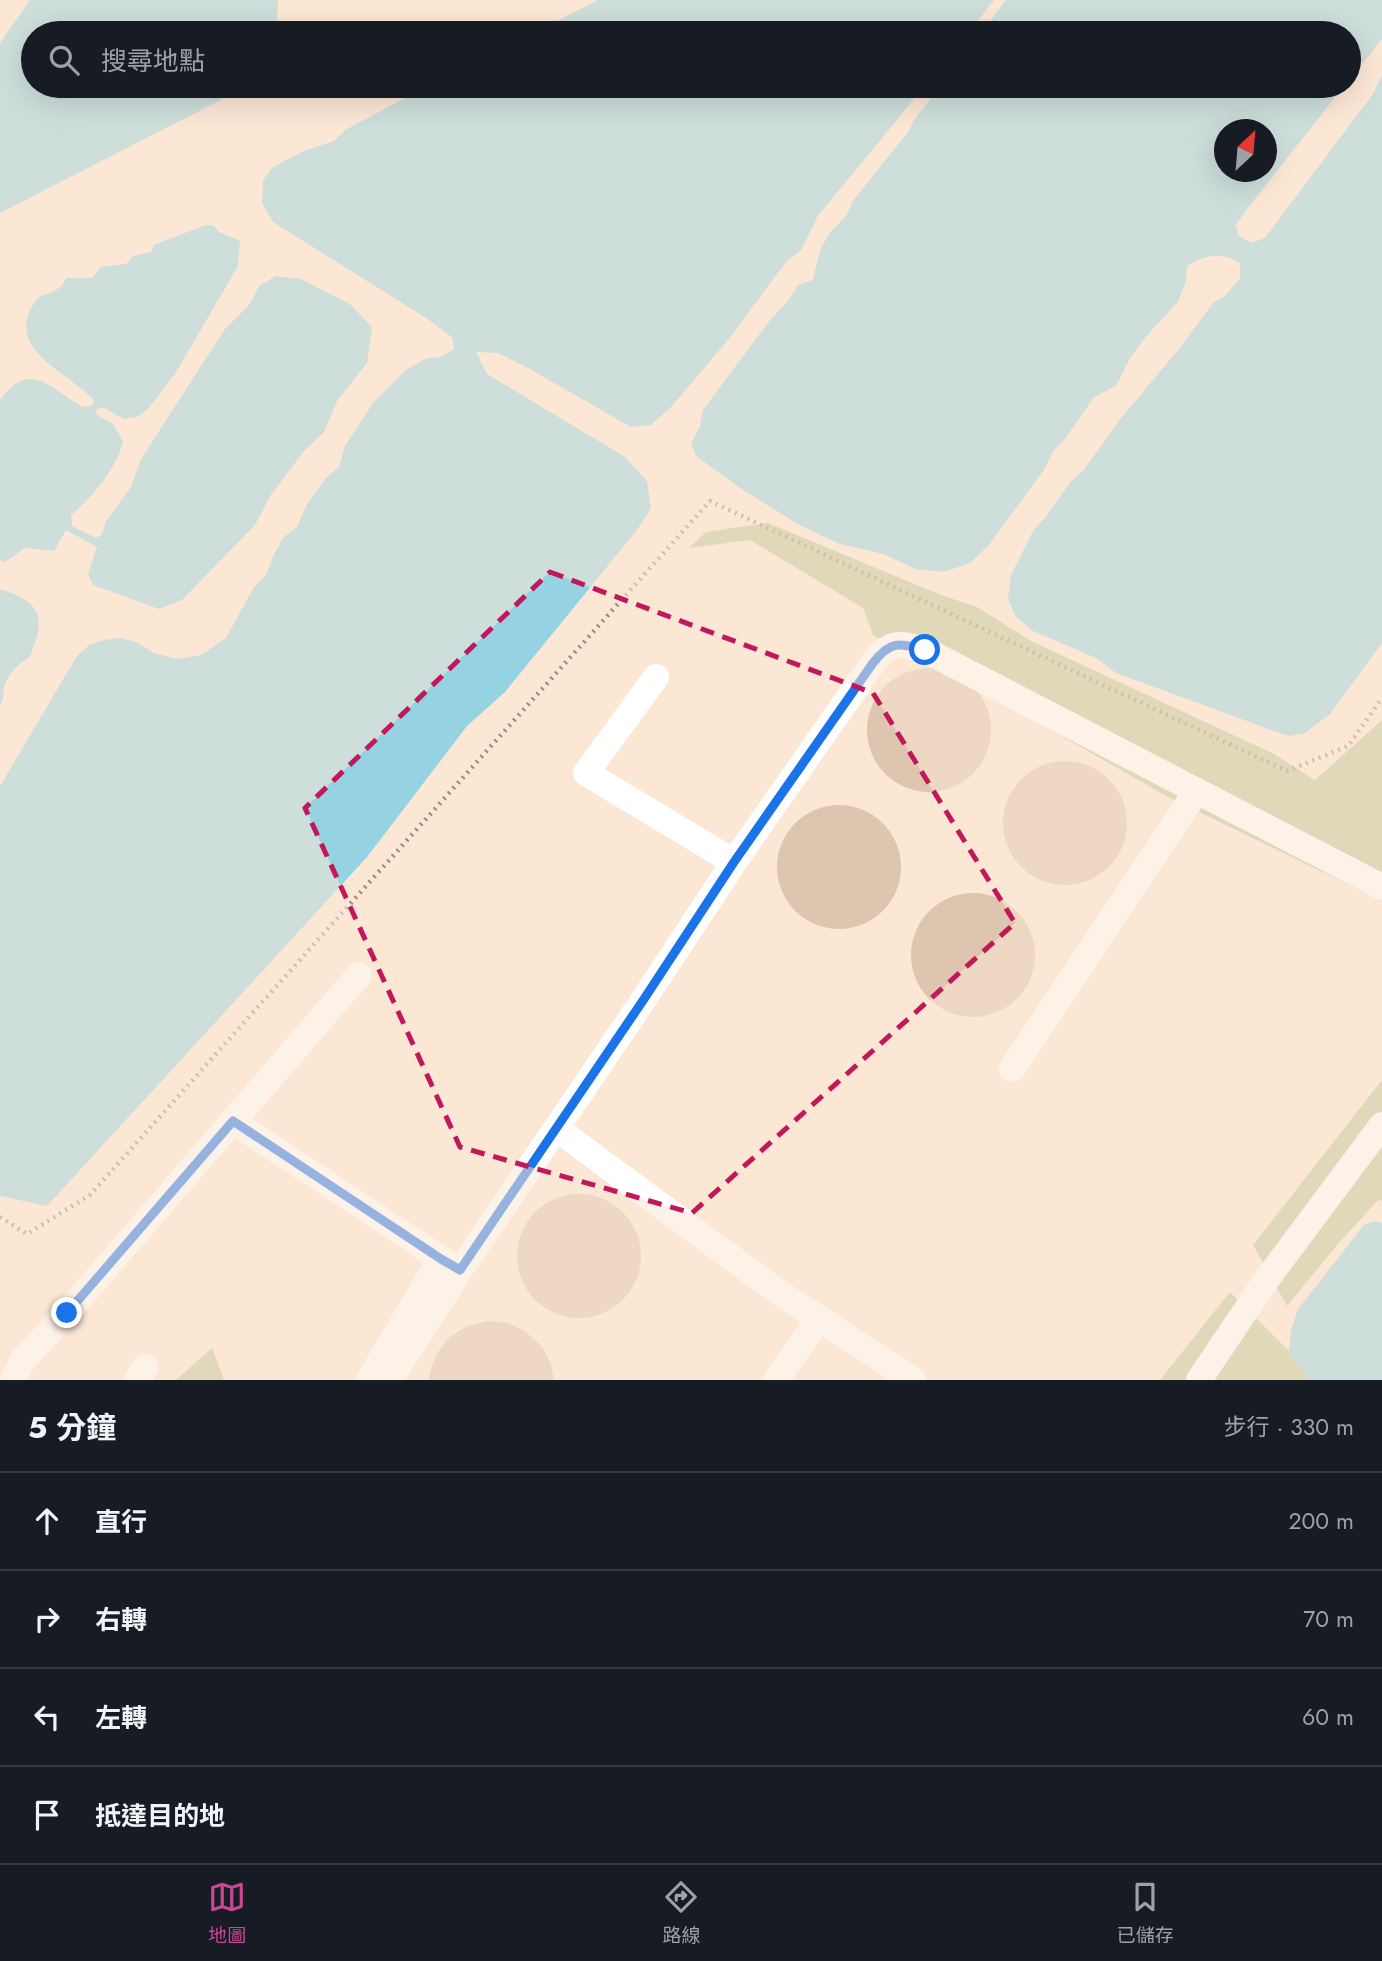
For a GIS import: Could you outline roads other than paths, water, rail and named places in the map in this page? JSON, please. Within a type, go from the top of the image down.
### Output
[{"type":"lane","points":[[369,1380],[451,1265],[557,1129],[734,862],[883,651],[900,643],[925,650],[1382,887]]},
{"type":"lane","points":[[656,677],[586,773],[734,862]]},
{"type":"lane","points":[[1012,1069],[1196,792]]},
{"type":"lane","points":[[13,1380],[23,1360],[67,1313],[359,975]]},
{"type":"lane","points":[[233,1121],[451,1265]]},
{"type":"lane","points":[[1199,1380],[1267,1279],[1382,1125]]},
{"type":"lane","points":[[557,1129],[778,1292],[913,1380]]},
{"type":"lane","points":[[390,1380],[451,1265]]},
{"type":"lane","points":[[776,1380],[818,1320]]},
{"type":"water","points":[[30,0],[278,0],[277,21],[21,21],[21,98],[225,98],[0,213],[0,43]]},
{"type":"water","points":[[598,0],[994,0],[978,21],[557,21]]},
{"type":"water","points":[[1006,0],[1382,0],[1382,39],[1361,65],[1361,21],[990,21]]},
{"type":"water","points":[[1382,75],[1382,643],[1330,714],[1305,733],[1288,736],[1116,673],[1096,658],[1033,631],[1016,617],[1008,599],[1011,575],[1034,529],[1071,481],[1082,472],[1213,303],[1225,296],[1240,278],[1240,263],[1233,259],[1213,256],[1187,266],[1186,281],[1178,302],[1130,358],[1116,386],[1094,397],[1065,439],[1053,451],[1044,470],[988,546],[970,563],[944,572],[916,569],[883,554],[840,544],[801,526],[737,486],[696,456],[691,443],[700,426],[703,410],[798,285],[813,280],[819,256],[830,233],[846,216],[852,202],[908,132],[931,98],[1335,98],[1277,171],[1277,119],[1214,119],[1214,182],[1268,182],[1236,225],[1239,236],[1251,243],[1265,238],[1373,94]]},
{"type":"water","points":[[405,98],[914,98],[817,217],[802,249],[786,262],[728,340],[671,407],[651,425],[631,427],[498,353],[476,352],[487,374],[625,457],[647,481],[651,508],[637,530],[505,692],[467,726],[367,857],[47,1206],[0,1196],[0,786],[77,656],[89,645],[120,638],[136,642],[154,653],[178,659],[201,655],[226,638],[254,587],[266,575],[284,537],[297,527],[307,504],[326,478],[339,467],[345,446],[373,403],[406,370],[425,359],[439,357],[454,350],[452,337],[273,222],[262,203],[263,180],[273,167],[304,151],[334,141],[345,130]]},
{"type":"water","points":[[206,225],[213,225],[219,232],[240,241],[238,266],[175,374],[148,409],[137,417],[124,419],[102,407],[97,409],[96,414],[113,424],[123,441],[116,461],[103,482],[71,515],[72,526],[96,538],[102,534],[106,521],[131,487],[141,459],[225,329],[249,305],[259,286],[276,276],[301,279],[351,305],[372,327],[367,363],[337,401],[324,432],[304,451],[270,496],[255,525],[182,600],[159,609],[93,585],[88,574],[97,547],[66,530],[54,551],[25,548],[5,562],[0,560],[0,400],[21,381],[31,379],[51,386],[83,407],[91,406],[94,400],[54,368],[32,345],[26,332],[28,317],[37,299],[58,289],[67,278],[92,278],[101,267],[126,264],[133,256],[151,252],[154,245]]},
{"type":"water","points":[[0,589],[26,600],[35,610],[39,624],[30,657],[10,674],[0,706]]},
{"type":"water","points":[[1375,1221],[1382,1223],[1382,1380],[1309,1380],[1289,1351],[1291,1331],[1298,1309],[1364,1225]]}]
